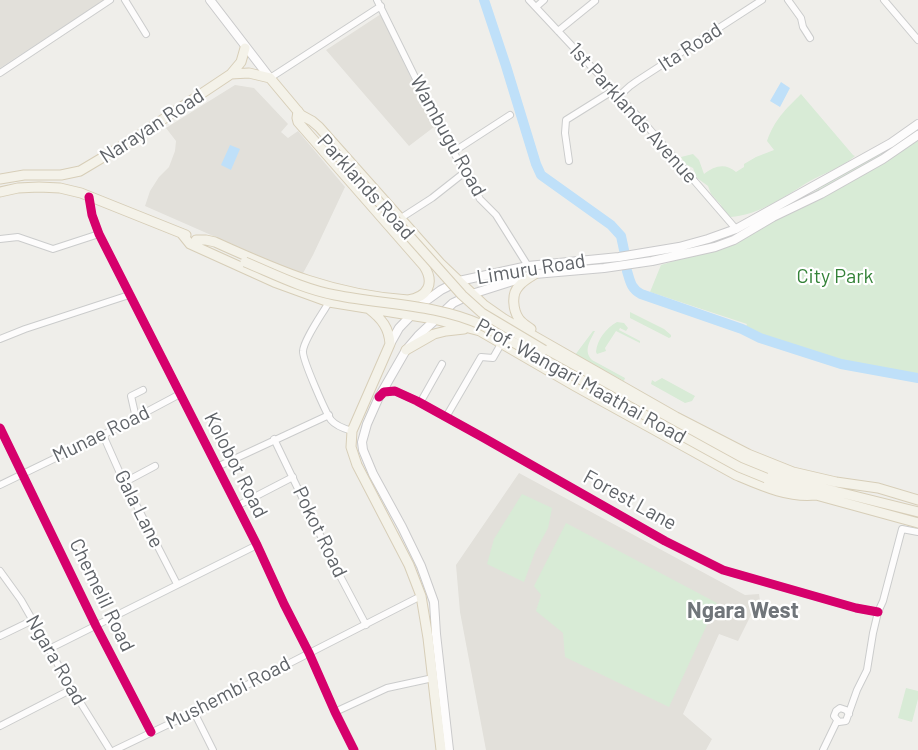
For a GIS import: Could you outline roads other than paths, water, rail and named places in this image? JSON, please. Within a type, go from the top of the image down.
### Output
[{"type":"main road","name":"Parklands Road","points":[[210,0],[270,78],[462,295],[500,325],[549,349]]},
{"type":"main road","points":[[231,74],[241,62],[245,48]]},
{"type":"main road","points":[[231,74],[249,73],[270,78]]},
{"type":"main road","name":"Narayan Road","points":[[0,179],[24,175],[72,174],[80,171],[231,74]]},
{"type":"main road","points":[[196,240],[215,242],[295,276],[346,292],[408,300],[424,293],[430,281],[424,266],[298,122],[297,118],[300,113],[319,127],[440,263],[472,294],[484,305],[549,349],[739,450],[835,487],[878,488],[918,500]]},
{"type":"main road","name":"Limuru Road","points":[[352,431],[399,328],[432,295],[459,281],[528,266],[619,257],[679,247],[708,239],[735,229],[891,143],[918,124]]},
{"type":"main road","name":"Limuru Road","points":[[448,750],[434,602],[421,566],[373,474],[362,442],[363,434],[379,397],[406,350],[453,303],[472,294],[536,274],[652,261],[715,247],[734,240],[773,217],[821,194],[883,159],[918,135]]},
{"type":"main road","name":"Prof. Wangari Maathai Road","points":[[0,192],[18,188],[50,187],[81,193],[291,282],[332,295],[449,313],[470,320],[483,325],[739,467],[810,485],[835,487],[918,512]]},
{"type":"main road","points":[[182,234],[190,244],[233,264],[283,286],[329,302],[411,315],[480,331],[736,475],[784,493],[803,496],[816,495]]},
{"type":"main road","points":[[536,274],[519,285],[515,292],[515,309],[521,321],[549,349]]},
{"type":"main road","points":[[369,308],[384,323],[390,344]]},
{"type":"main road","points":[[406,350],[434,334],[472,328]]},
{"type":"main road","name":"Prof. Wangari Maathai Road","points":[[549,349],[768,475],[816,495],[918,523]]},
{"type":"main road","points":[[352,431],[351,447],[357,465],[409,565],[421,596],[426,616],[441,750]]},
{"type":"street","points":[[0,73],[110,0]]},
{"type":"street","points":[[125,0],[146,34]]},
{"type":"street","name":"1st Parklands Avenue","points":[[529,0],[614,90],[735,229]]},
{"type":"street","points":[[536,7],[544,0]]},
{"type":"street","name":"Ita Road","points":[[619,96],[637,81],[762,0]]},
{"type":"street","points":[[788,0],[801,18],[803,27],[810,38]]},
{"type":"street","points":[[884,0],[918,40]]},
{"type":"street","points":[[558,31],[595,1]]},
{"type":"street","points":[[270,78],[379,3]]},
{"type":"street","name":"Wambugu Road","points":[[379,3],[453,152],[480,199],[496,215],[528,266]]},
{"type":"street","points":[[569,161],[565,133],[566,120],[614,90]]},
{"type":"street","points":[[453,152],[510,115]]},
{"type":"street","points":[[401,218],[432,198],[465,172]]},
{"type":"street","name":"Kolobot Road","points":[[89,197],[92,215],[99,234],[257,545],[354,750]]},
{"type":"street","points":[[0,239],[18,237],[52,249],[99,234]]},
{"type":"street","points":[[0,339],[129,295]]},
{"type":"street","points":[[329,302],[305,343],[303,352],[306,367],[329,415],[335,424],[352,431]]},
{"type":"street","points":[[446,417],[481,357],[493,358],[501,344]]},
{"type":"street","points":[[420,403],[442,364]]},
{"type":"street","points":[[379,397],[384,392],[395,391],[390,375]]},
{"type":"street","points":[[136,418],[131,396],[143,390]]},
{"type":"street","name":"Forest Lane","points":[[395,391],[446,417],[665,541],[723,570],[856,609],[878,612]]},
{"type":"street","name":"Munae Road","points":[[0,485],[103,435],[180,394]]},
{"type":"street","points":[[217,467],[329,415]]},
{"type":"street","name":"Chemelil Road","points":[[0,428],[96,626],[151,732]]},
{"type":"street","name":"Gala Lane","points":[[103,435],[177,584]]},
{"type":"street","name":"Pokot Road","points":[[274,440],[366,625]]},
{"type":"street","points":[[125,482],[155,466]]},
{"type":"street","points":[[237,506],[292,477]]},
{"type":"street","points":[[837,721],[845,722],[848,719],[857,690],[867,670],[878,612],[902,529],[918,532]]},
{"type":"street","points":[[49,649],[257,545]]},
{"type":"street","name":"Ngara Road","points":[[0,571],[33,620],[110,750]]},
{"type":"street","name":"Mushembi Road","points":[[115,750],[421,596]]},
{"type":"street","points":[[0,636],[33,620]]},
{"type":"street","points":[[335,712],[387,688],[433,678]]},
{"type":"street","points":[[0,726],[72,689]]},
{"type":"street","points":[[837,721],[834,713],[838,709],[846,710],[849,714]]},
{"type":"street","points":[[194,712],[213,750]]},
{"type":"street","points":[[823,750],[837,721]]},
{"type":"water","points":[[781,82],[790,88],[780,107],[770,101]]},
{"type":"water","points":[[230,145],[240,149],[231,170],[221,165]]},
{"type":"waterway","points":[[484,0],[541,175],[611,225],[621,236],[624,250]]},
{"type":"waterway","points":[[627,271],[633,287],[641,294],[742,329],[760,338],[841,364],[918,378]]},
{"type":"district","name":"Ngara West","points":[[743,611]]},
{"type":"park label","name":"City Park","points":[[835,276]]}]
